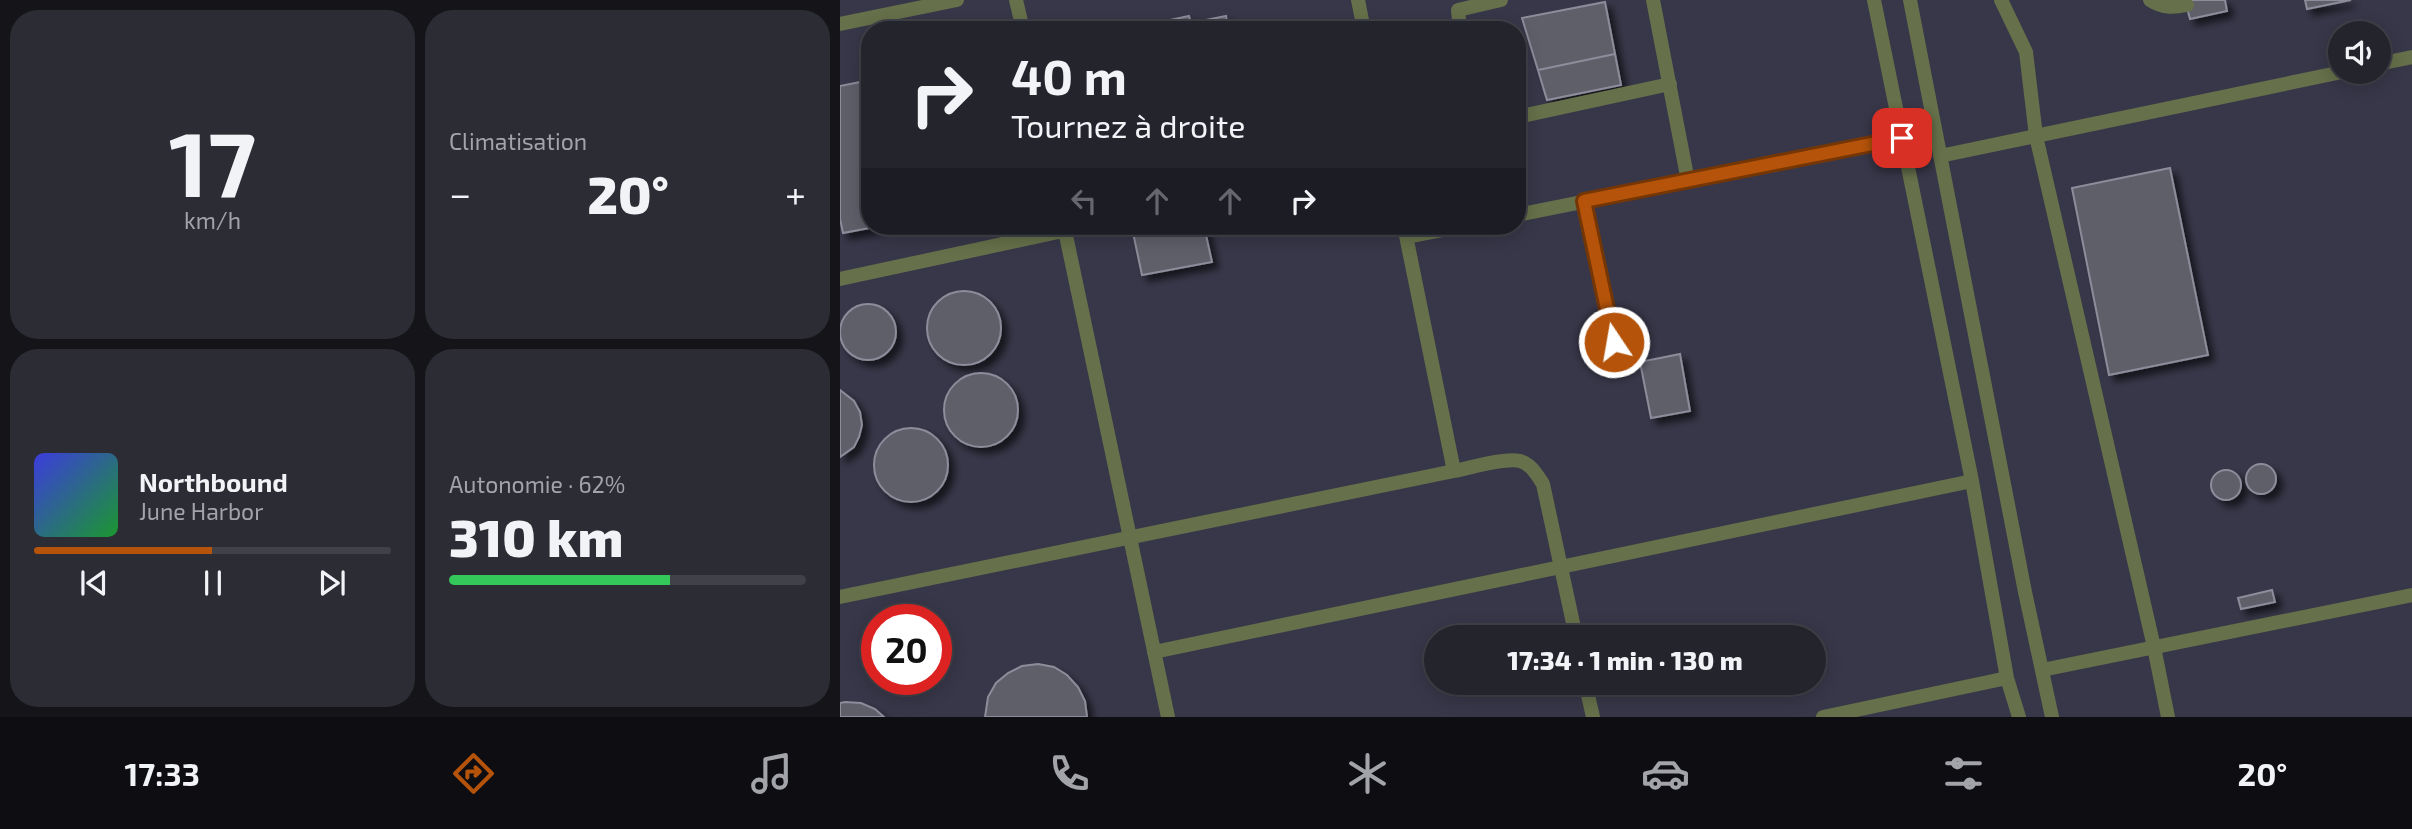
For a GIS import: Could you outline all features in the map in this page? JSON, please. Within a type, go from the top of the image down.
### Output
[{"type":"lane","points":[[840,24],[957,0]]},
{"type":"lane","points":[[1016,0],[1021,21]]},
{"type":"lane","points":[[1358,0],[1362,21]]},
{"type":"lane","points":[[1459,21],[1458,10],[1501,0]]},
{"type":"lane","points":[[1653,0],[1688,181]]},
{"type":"lane","points":[[1874,0],[1972,481],[2007,678],[2019,717]]},
{"type":"lane","points":[[1910,0],[2052,717]]},
{"type":"lane","points":[[2001,0],[2026,52],[2036,136],[2168,717]]},
{"type":"lane","points":[[2150,0],[2160,6],[2173,8],[2187,5]]},
{"type":"lane","points":[[2391,61],[2412,57]]},
{"type":"lane","points":[[1940,156],[2328,75]]},
{"type":"lane","points":[[1526,115],[1670,84]]},
{"type":"lane","points":[[1526,213],[1902,138]]},
{"type":"lane","points":[[1584,201],[1614,342]]},
{"type":"lane","points":[[840,279],[1033,235]]},
{"type":"lane","points":[[1065,235],[1168,717]]},
{"type":"lane","points":[[1407,235],[1454,471]]},
{"type":"lane","points":[[840,597],[1454,471],[1504,461],[1520,461],[1533,469],[1543,484],[1573,625]]},
{"type":"lane","points":[[1154,652],[1972,481]]},
{"type":"lane","points":[[2042,670],[2412,595]]},
{"type":"lane","points":[[1823,717],[2007,678]]},
{"type":"lane","points":[[1589,695],[1593,717]]},
{"type":"shaded area","points":[[840,0],[2412,0],[2412,717],[840,717]]},
{"type":"building","points":[[2185,0],[2225,0],[2227,11],[2190,19]]},
{"type":"building","points":[[2305,0],[2351,0],[2307,9]]},
{"type":"building","points":[[1605,2],[1615,54],[1538,70],[1526,31],[1526,21],[1522,18]]},
{"type":"building","points":[[1189,16],[1190,21],[1166,21]]},
{"type":"building","points":[[1226,16],[1227,21],[1201,21]]},
{"type":"building","points":[[1615,54],[1621,85],[1547,100],[1538,70]]},
{"type":"building","points":[[861,82],[861,230],[843,233],[840,219],[840,86]]},
{"type":"building","points":[[2170,168],[2208,355],[2109,375],[2072,188]]},
{"type":"building","points":[[1133,235],[1206,235],[1212,262],[1142,275]]},
{"type":"building","points":[[964,291],[985,297],[995,307],[1001,328],[995,349],[985,359],[964,365],[943,359],[933,349],[927,328],[933,307],[943,297]]},
{"type":"building","points":[[862,304],[874,304],[884,308],[892,316],[896,332],[892,348],[884,356],[874,360],[862,360],[852,356],[844,348],[840,338],[840,326],[844,316],[852,308]]},
{"type":"building","points":[[1680,354],[1690,411],[1651,418],[1640,362]]},
{"type":"building","points":[[981,373],[1002,379],[1012,389],[1018,410],[1012,431],[1002,441],[981,447],[960,441],[950,431],[944,410],[950,389],[960,379]]},
{"type":"building","points":[[840,390],[854,401],[860,412],[862,425],[854,447],[840,457]]},
{"type":"building","points":[[904,428],[918,428],[932,434],[942,444],[948,465],[946,479],[932,496],[918,502],[904,502],[890,496],[880,486],[874,472],[874,458],[880,444],[890,434]]},
{"type":"building","points":[[2261,464],[2272,468],[2276,479],[2272,490],[2261,494],[2250,490],[2246,479],[2250,468]]},
{"type":"building","points":[[2226,470],[2237,474],[2241,485],[2237,496],[2226,500],[2215,496],[2211,485],[2215,474]]},
{"type":"building","points":[[2272,590],[2275,602],[2241,609],[2238,598]]},
{"type":"building","points":[[1038,664],[1054,667],[1067,675],[1078,687],[1085,701],[1087,717],[985,717],[988,697],[996,683],[1022,666]]},
{"type":"building","points":[[840,703],[861,703],[875,709],[884,717],[840,717]]},
{"type":"route","points":[[1614,342],[1584,201],[1902,138]]}]
